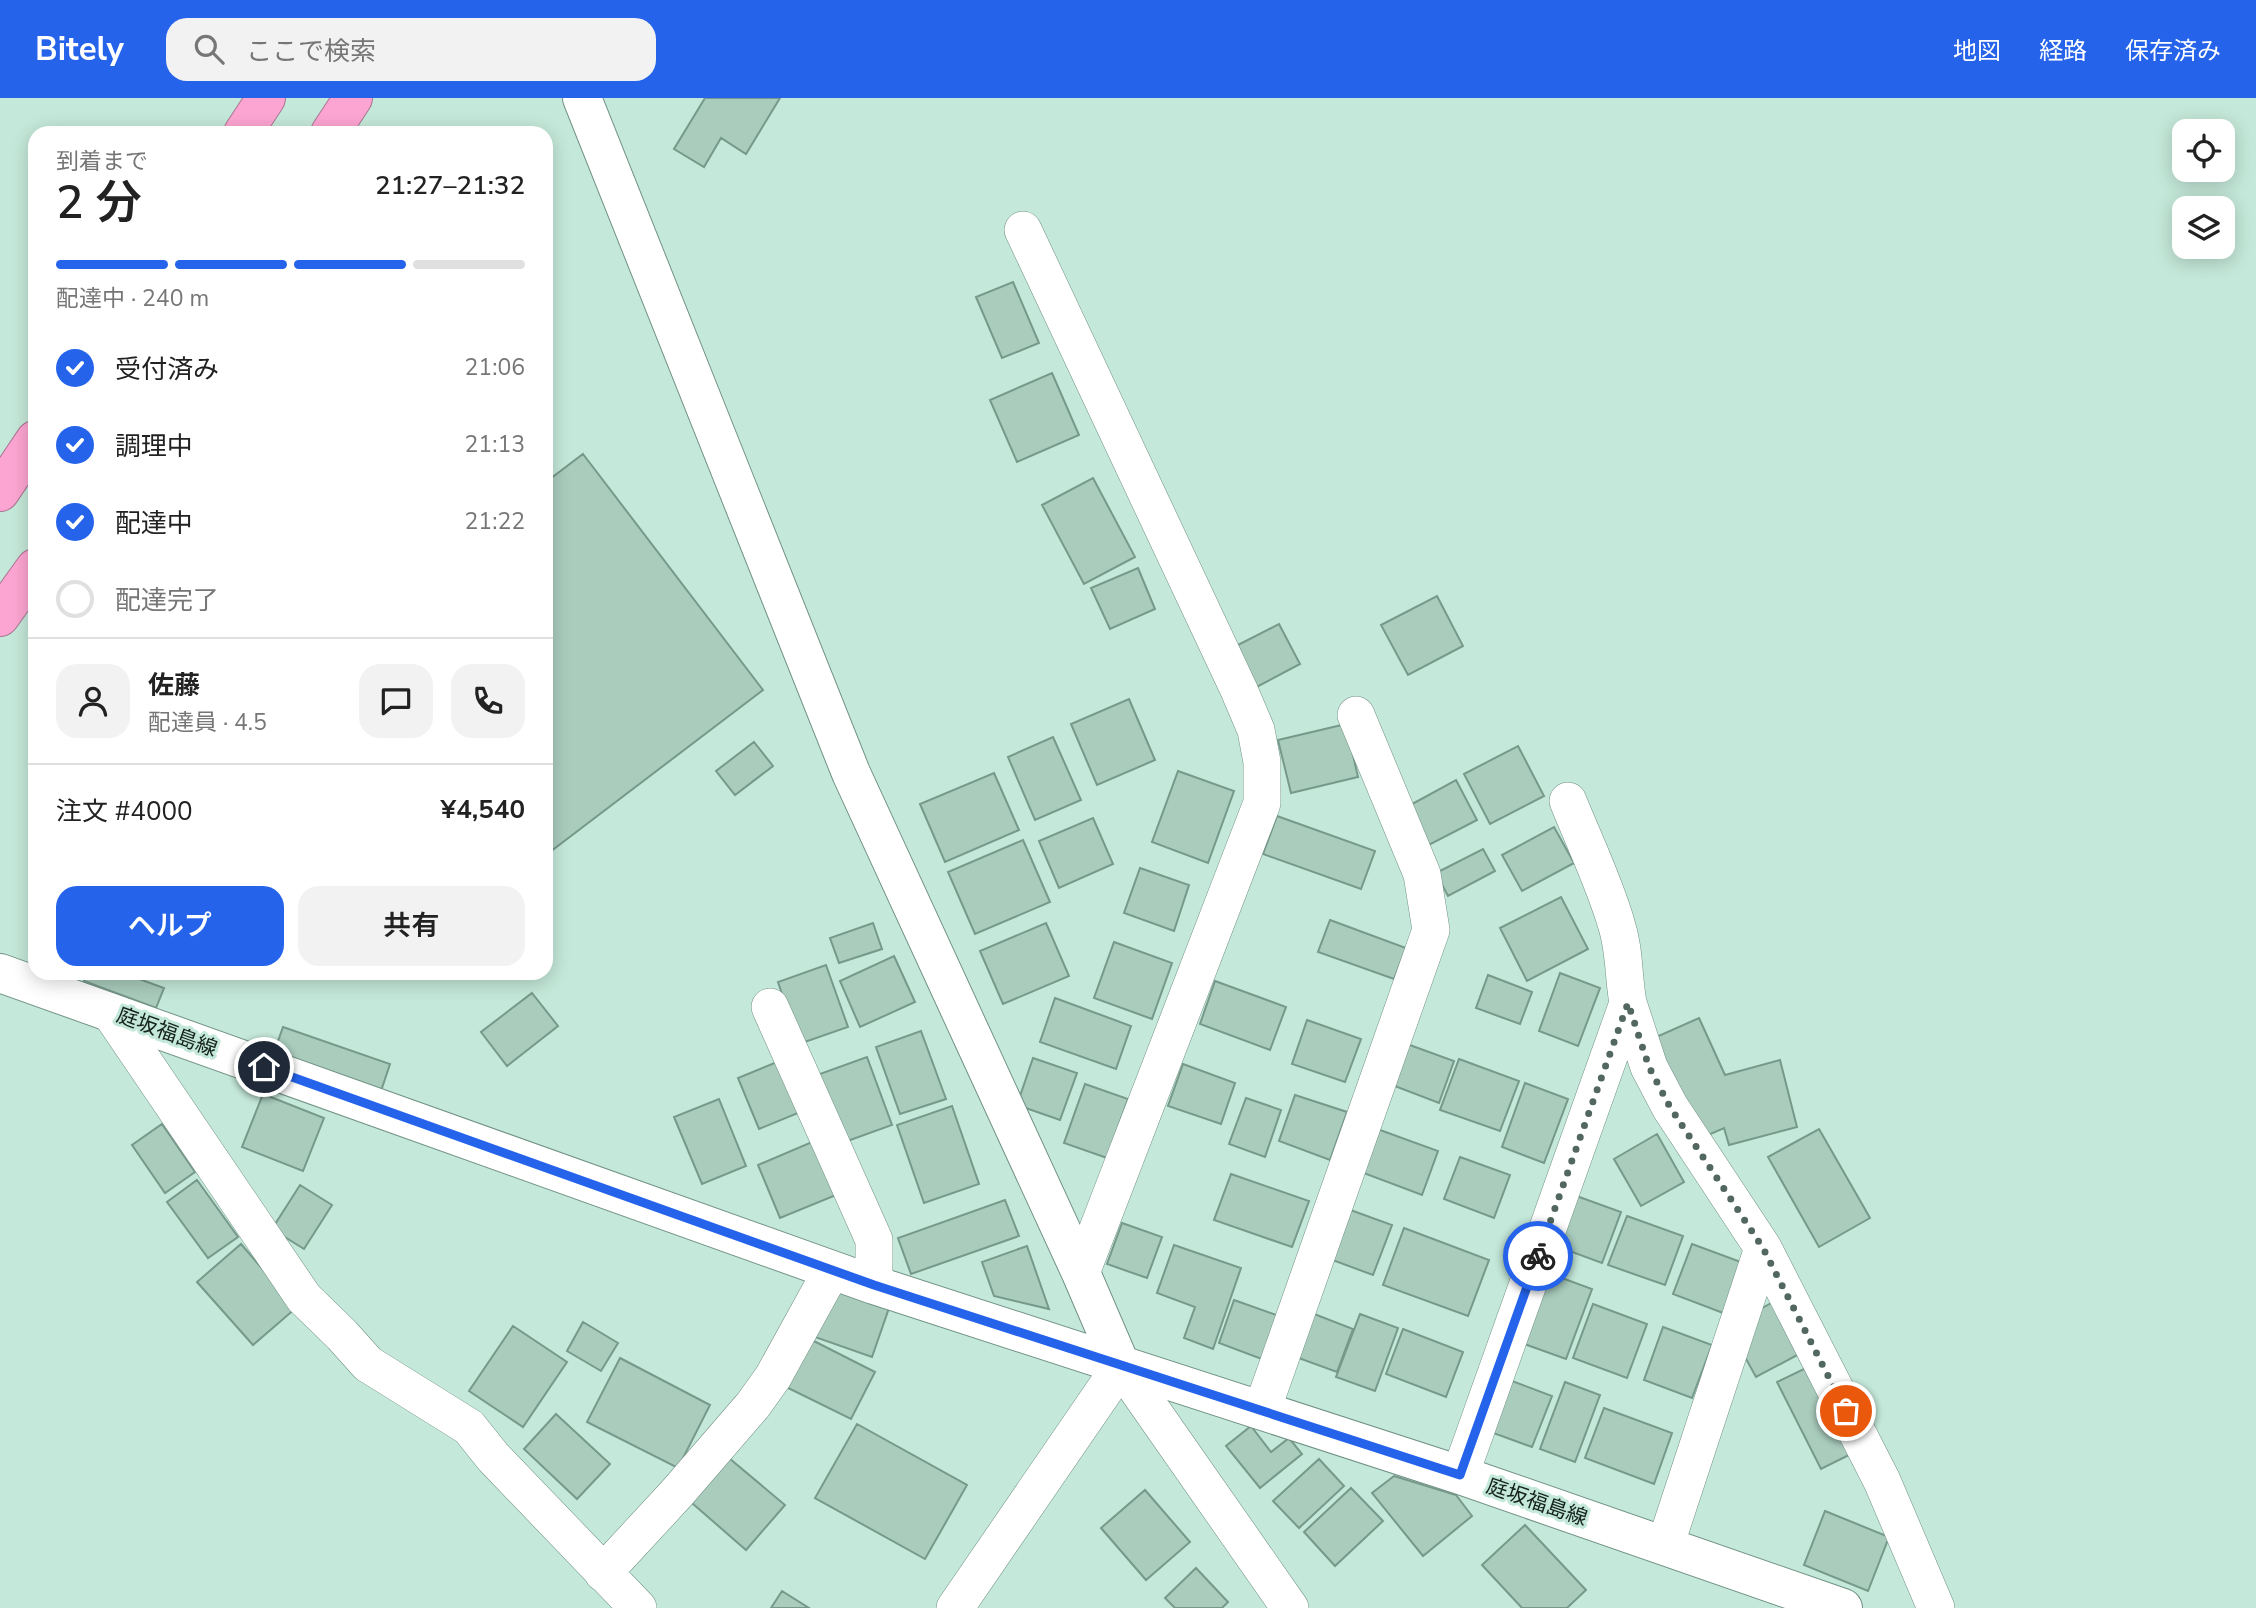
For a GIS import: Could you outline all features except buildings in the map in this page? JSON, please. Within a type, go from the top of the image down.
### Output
[{"type":"highway","points":[[248,126],[266,98]]},
{"type":"highway","points":[[335,126],[353,98]]},
{"type":"highway","points":[[0,492],[28,450]]},
{"type":"highway","points":[[0,617],[28,578]]},
{"type":"main road","points":[[582,98],[851,773],[1082,1273],[1121,1366]]},
{"type":"main road","name":"庭坂福島線","points":[[0,973],[874,1285],[1460,1475],[1843,1608]]},
{"type":"street","points":[[1023,230],[1239,690],[1256,730],[1262,762],[1262,803],[1082,1273]]},
{"type":"street","points":[[1262,1410],[1431,930],[1422,874],[1356,715]]},
{"type":"street","points":[[1568,801],[1616,923],[1625,961],[1624,985],[1628,1003],[1649,1067],[1670,1107],[1763,1248],[1882,1481],[1936,1608]]},
{"type":"street","points":[[1460,1475],[1628,1003]]},
{"type":"street","points":[[770,1007],[874,1240],[874,1285]]},
{"type":"street","points":[[110,1012],[304,1298],[368,1364],[469,1427],[493,1458],[638,1608]]},
{"type":"street","points":[[1665,1546],[1763,1248]]},
{"type":"street","points":[[603,1573],[753,1405],[773,1377],[832,1270]]},
{"type":"street","points":[[955,1608],[1121,1366],[1290,1608]]},
{"type":"way so far","points":[[1538,1256],[1628,1003],[1649,1067],[1670,1107],[1763,1248],[1846,1411]]},
{"type":"route","points":[[264,1067],[874,1285],[1460,1475],[1538,1256]]}]
